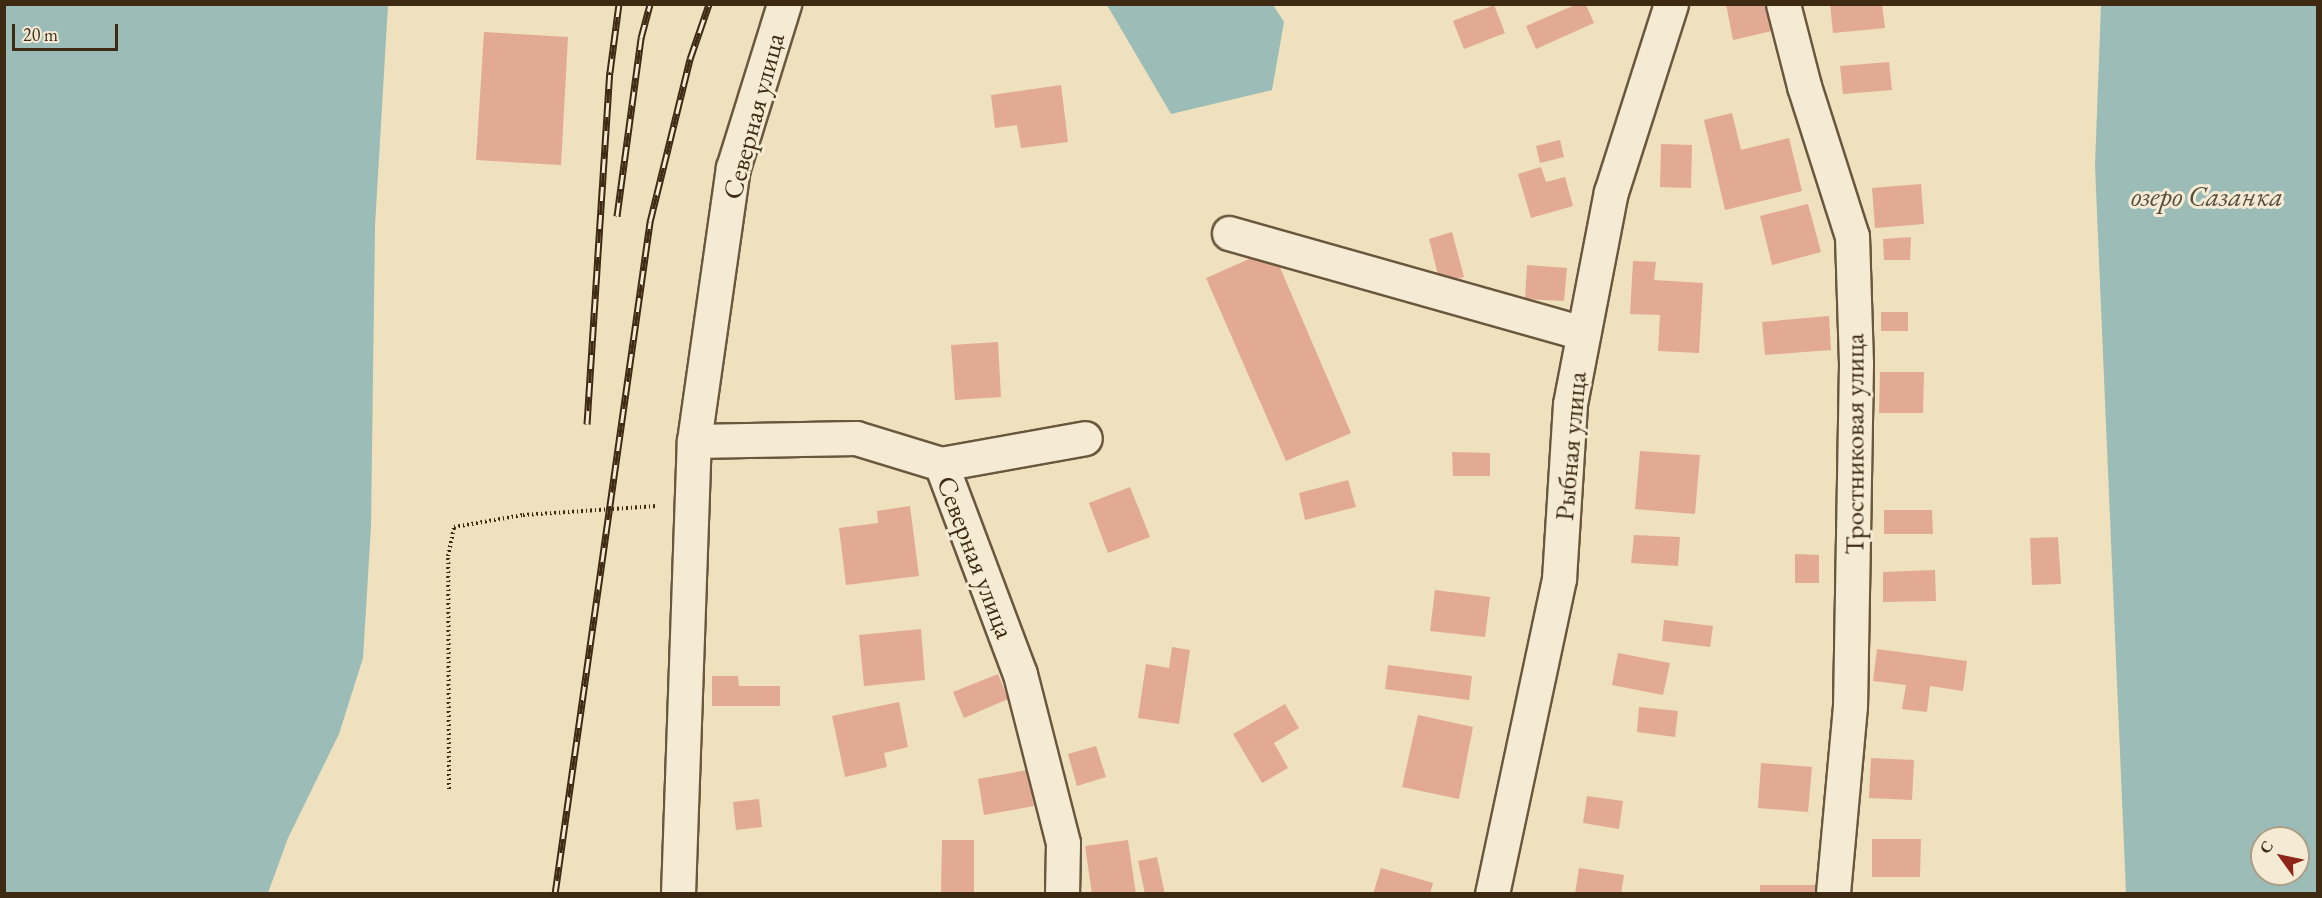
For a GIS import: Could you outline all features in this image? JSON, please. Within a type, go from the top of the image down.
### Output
[{"type":"street","name":"Северная улица","points":[[678,894],[694,441],[733,168],[784,4]]},
{"type":"street","name":"Рыбная улица","points":[[1492,894],[1559,579],[1570,404],[1611,192],[1671,4]]},
{"type":"street","name":"Тростниковая улица","points":[[1783,4],[1804,86],[1852,236],[1856,364],[1850,706],[1833,894]]},
{"type":"street","points":[[1229,234],[1583,333]]},
{"type":"street","name":"Северная улица","points":[[694,441],[856,438],[941,464],[1020,674],[1063,843],[1062,894]]},
{"type":"street","points":[[941,464],[1085,438]]},
{"type":"path","points":[[448,789],[448,556],[454,527],[523,515],[692,504]]},
{"type":"water","points":[[5,4],[388,5],[375,226],[371,527],[363,658],[339,734],[288,838],[268,893],[5,893]]},
{"type":"water","points":[[1107,5],[1273,5],[1284,22],[1272,90],[1171,114]]},
{"type":"water","name":"озеро Сазанка","points":[[2101,5],[2317,5],[2317,893],[2126,893],[2095,166]]},
{"type":"building","points":[[1726,4],[1766,4],[1772,31],[1733,40]]},
{"type":"building","points":[[1830,4],[1882,4],[1885,28],[1833,33]]},
{"type":"building","points":[[1494,5],[1505,33],[1464,49],[1453,21]]},
{"type":"building","points":[[1575,5],[1586,5],[1594,23],[1536,49],[1526,26]]},
{"type":"building","points":[[484,32],[568,37],[561,165],[476,160]]},
{"type":"building","points":[[1889,62],[1892,90],[1843,94],[1840,66]]},
{"type":"building","points":[[1061,85],[1068,142],[1021,148],[1017,125],[995,128],[991,95]]},
{"type":"building","points":[[1732,113],[1741,150],[1789,138],[1802,191],[1725,210],[1704,120]]},
{"type":"building","points":[[1560,140],[1564,157],[1540,163],[1536,146]]},
{"type":"building","points":[[1661,144],[1692,145],[1691,188],[1660,187]]},
{"type":"building","points":[[1541,167],[1546,182],[1565,177],[1573,206],[1531,218],[1518,174]]},
{"type":"building","points":[[1921,184],[1924,224],[1875,228],[1872,188]]},
{"type":"building","points":[[1808,204],[1821,252],[1772,265],[1760,216]]},
{"type":"building","points":[[1452,232],[1464,277],[1440,283],[1429,239]]},
{"type":"building","points":[[1911,237],[1910,260],[1884,260],[1883,239]]},
{"type":"building","points":[[1272,249],[1351,433],[1286,461],[1206,278]]},
{"type":"building","points":[[1633,261],[1656,262],[1654,280],[1703,283],[1699,353],[1658,351],[1660,315],[1630,314]]},
{"type":"building","points":[[1527,265],[1567,268],[1564,301],[1525,299]]},
{"type":"building","points":[[1881,312],[1908,312],[1908,331],[1881,331]]},
{"type":"building","points":[[1829,316],[1831,350],[1765,355],[1762,322]]},
{"type":"building","points":[[998,342],[1001,397],[955,400],[951,345]]},
{"type":"building","points":[[1880,372],[1924,372],[1923,413],[1879,413]]},
{"type":"building","points":[[1640,451],[1700,455],[1695,514],[1635,509]]},
{"type":"building","points":[[1452,452],[1490,453],[1490,476],[1453,476]]},
{"type":"building","points":[[1348,480],[1356,507],[1305,520],[1299,493]]},
{"type":"building","points":[[1130,487],[1150,537],[1108,553],[1089,503]]},
{"type":"building","points":[[910,506],[919,576],[846,585],[839,528],[878,523],[877,511]]},
{"type":"building","points":[[1884,510],[1932,510],[1933,534],[1884,534]]},
{"type":"building","points":[[1634,535],[1680,537],[1678,566],[1631,563]]},
{"type":"building","points":[[2058,537],[2061,584],[2032,585],[2030,538]]},
{"type":"building","points":[[1795,554],[1819,555],[1819,583],[1795,583]]},
{"type":"building","points":[[1935,570],[1936,601],[1883,602],[1883,572]]},
{"type":"building","points":[[1435,590],[1490,597],[1485,637],[1430,631]]},
{"type":"building","points":[[1664,620],[1713,626],[1710,647],[1662,641]]},
{"type":"building","points":[[921,629],[925,680],[864,686],[859,635]]},
{"type":"building","points":[[1172,647],[1190,650],[1179,724],[1138,718],[1146,664],[1169,668]]},
{"type":"building","points":[[1877,649],[1967,661],[1963,691],[1930,686],[1927,712],[1902,709],[1906,685],[1873,681]]},
{"type":"building","points":[[1618,653],[1670,663],[1663,695],[1612,685]]},
{"type":"building","points":[[1388,665],[1472,676],[1469,700],[1385,689]]},
{"type":"building","points":[[998,674],[1008,699],[964,718],[953,692]]},
{"type":"building","points":[[712,676],[738,676],[739,686],[780,686],[780,706],[712,706]]},
{"type":"building","points":[[899,702],[908,747],[884,753],[887,767],[845,777],[832,716]]},
{"type":"building","points":[[1285,704],[1299,728],[1274,743],[1288,768],[1262,783],[1233,734]]},
{"type":"building","points":[[1639,707],[1678,711],[1675,737],[1637,732]]},
{"type":"building","points":[[1418,715],[1473,727],[1459,799],[1402,787]]},
{"type":"building","points":[[1096,746],[1106,777],[1077,786],[1068,754]]},
{"type":"building","points":[[1871,758],[1914,760],[1912,800],[1869,798]]},
{"type":"building","points":[[1761,763],[1812,767],[1808,812],[1758,808]]},
{"type":"building","points":[[1027,770],[1034,806],[984,815],[978,779]]},
{"type":"building","points":[[1587,796],[1623,801],[1619,829],[1583,823]]},
{"type":"building","points":[[759,799],[762,827],[736,830],[733,802]]},
{"type":"building","points":[[1872,839],[1921,839],[1920,877],[1872,877]]},
{"type":"building","points":[[942,840],[974,840],[974,894],[941,894]]},
{"type":"building","points":[[1128,840],[1136,894],[1092,894],[1085,846]]},
{"type":"building","points":[[1157,857],[1165,894],[1145,894],[1138,861]]},
{"type":"building","points":[[1381,868],[1433,883],[1430,894],[1373,894]]},
{"type":"building","points":[[1579,868],[1624,875],[1621,894],[1575,894]]},
{"type":"building","points":[[1760,885],[1815,885],[1815,894],[1760,894]]},
{"type":"railway","points":[[587,424],[610,72],[619,4]]},
{"type":"railway","points":[[617,216],[641,38],[650,4]]},
{"type":"railway","points":[[555,894],[650,222],[690,59],[709,4]]}]
